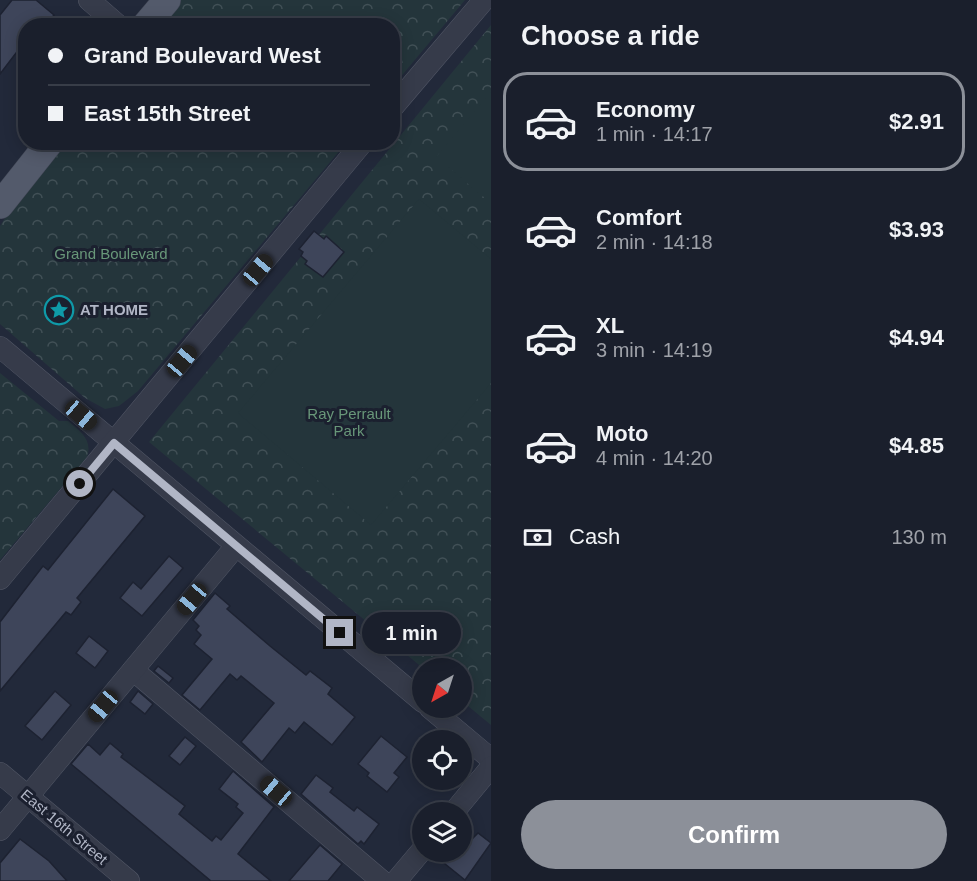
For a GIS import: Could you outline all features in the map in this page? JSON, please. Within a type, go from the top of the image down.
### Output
[{"type":"main road","points":[[152,18],[167,0]]},
{"type":"main road","points":[[0,205],[44,150]]},
{"type":"street","points":[[89,0],[110,18]]},
{"type":"street","points":[[400,99],[484,0]]},
{"type":"street","points":[[0,579],[356,150]]},
{"type":"street","points":[[0,347],[412,693]]},
{"type":"street","points":[[0,830],[236,546]]},
{"type":"street","points":[[133,670],[382,881]]},
{"type":"street","points":[[442,718],[491,759]]},
{"type":"street","points":[[462,802],[491,767]]},
{"type":"street","name":"East 16th Street","points":[[0,773],[129,881]]},
{"type":"street","points":[[396,881],[412,862]]},
{"type":"green space","points":[[181,0],[465,0],[400,78],[400,18],[166,18]]},
{"type":"green space","name":"Ray Perrault Park","points":[[491,25],[491,725],[472,709],[472,658],[412,659],[149,442],[388,150],[400,150],[400,136]]},
{"type":"green space","points":[[491,92],[491,203],[436,157]]},
{"type":"green space","name":"Grand Boulevard","points":[[56,150],[340,150],[138,391],[119,406],[105,409],[85,398],[0,324],[0,226],[23,190]]},
{"type":"green space","points":[[419,199],[491,259],[491,383],[371,525],[238,413]]},
{"type":"green space","points":[[0,373],[59,421],[68,421],[77,428],[87,441],[88,451],[87,457],[0,560]]},
{"type":"building","points":[[12,0],[36,0],[54,15],[52,18],[18,18],[18,50],[0,74],[0,15]]},
{"type":"building","points":[[314,231],[324,239],[326,236],[344,252],[323,277],[305,264],[307,261],[301,256],[303,252],[299,249]]},
{"type":"building","points":[[113,489],[145,516],[77,598],[81,602],[71,615],[66,612],[0,691],[0,622],[43,566],[48,570]]},
{"type":"building","points":[[169,556],[183,568],[142,616],[120,598],[133,582],[141,589]]},
{"type":"building","points":[[215,593],[230,606],[227,609],[270,646],[306,675],[310,671],[332,688],[328,694],[355,717],[332,745],[304,722],[295,733],[289,728],[262,762],[241,742],[274,703],[241,676],[237,680],[230,674],[200,710],[182,695],[212,659],[194,644],[201,635],[196,630],[199,626],[193,620]]},
{"type":"building","points":[[89,636],[108,651],[95,668],[76,653]]},
{"type":"building","points":[[158,666],[173,678],[169,683],[154,671]]},
{"type":"building","points":[[55,691],[71,705],[42,740],[25,726]]},
{"type":"building","points":[[138,691],[153,704],[145,714],[130,702]]},
{"type":"building","points":[[381,736],[407,757],[394,773],[399,777],[387,792],[367,776],[369,773],[358,764]]},
{"type":"building","points":[[185,737],[196,746],[180,765],[169,756]]},
{"type":"building","points":[[110,743],[123,754],[121,757],[185,806],[179,814],[212,841],[216,836],[221,840],[243,813],[236,807],[238,804],[219,789],[233,771],[274,807],[238,854],[271,881],[211,881],[71,764],[88,744],[100,755]]},
{"type":"building","points":[[316,775],[333,788],[330,792],[354,811],[357,807],[379,824],[364,844],[361,841],[358,844],[301,794]]},
{"type":"building","points":[[478,833],[491,843],[465,880],[443,862],[472,862],[472,837]]},
{"type":"building","points":[[20,839],[49,861],[67,881],[0,881],[0,863]]},
{"type":"building","points":[[320,845],[342,864],[328,881],[289,881]]},
{"type":"place","name":"AT HOME","points":[[59,310]]},
{"type":"route","points":[[80,484],[114,443],[340,633]]}]
